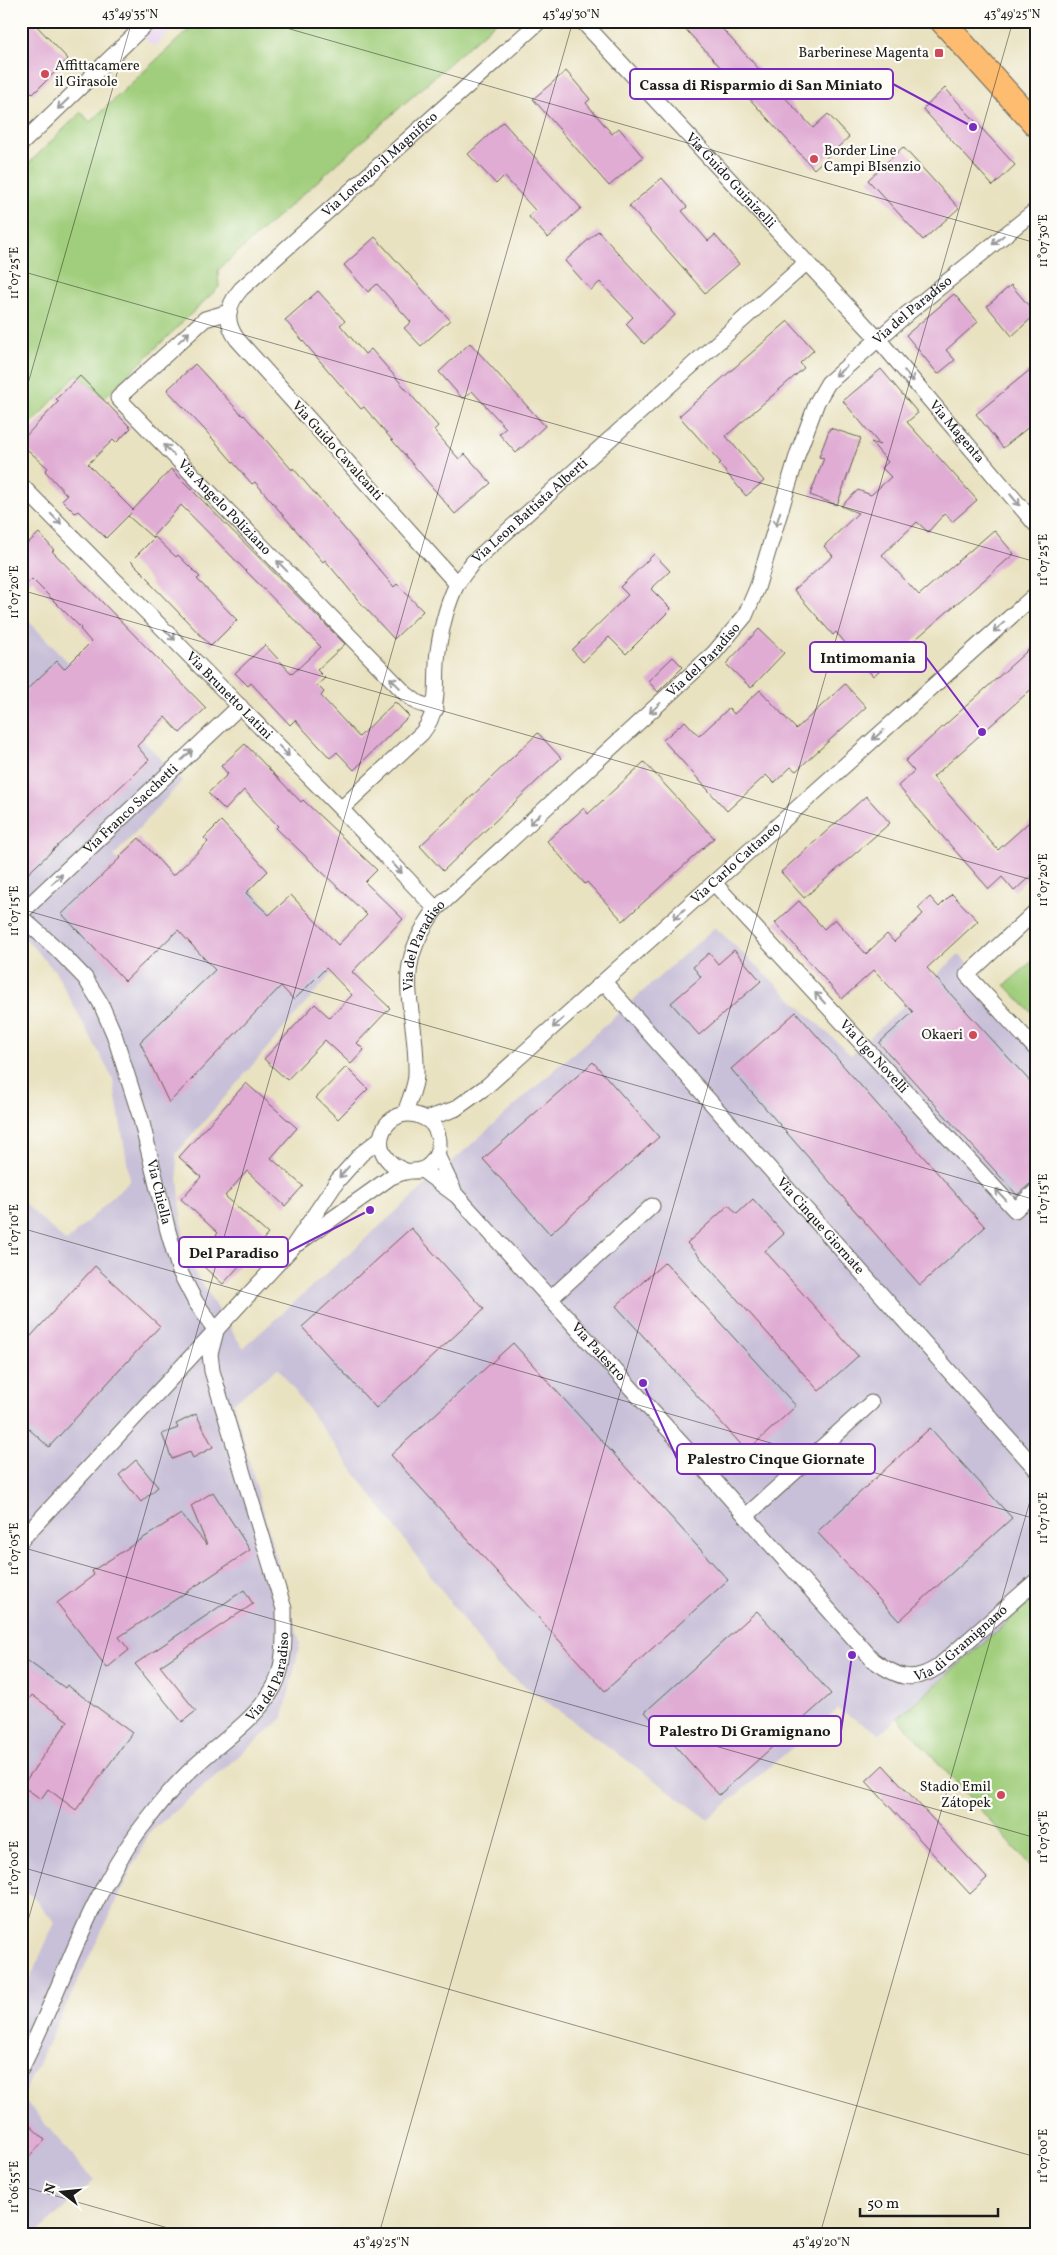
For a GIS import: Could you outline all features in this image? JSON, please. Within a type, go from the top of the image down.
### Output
[{"type":"main road","points":[[942,21],[1036,125]]},
{"type":"street","points":[[21,144],[149,21]]},
{"type":"street","name":"Via Lorenzo il Magnifico","points":[[228,312],[232,301],[240,289],[540,21]]},
{"type":"street","name":"Via Guido Guinizelli","points":[[582,21],[878,339]]},
{"type":"street","name":"Via del Paradiso","points":[[21,2069],[84,1925],[112,1872],[137,1833],[165,1798],[193,1768],[259,1708],[274,1686],[285,1638],[284,1609],[212,1371],[210,1354],[216,1331],[292,1248],[338,1180],[361,1154],[380,1139],[388,1123],[405,1114],[416,1076],[416,1048],[407,977],[415,944],[423,927],[436,910],[714,653],[744,616],[758,588],[798,453],[817,402],[828,383],[878,339],[1036,210]]},
{"type":"street","name":"Via Leon Battista Alberti","points":[[436,709],[435,680],[438,649],[446,616],[457,584],[473,562],[806,263]]},
{"type":"street","name":"Via Guido Cavalcanti","points":[[228,312],[229,325],[237,339],[457,584]]},
{"type":"street","name":"Via Angelo Poliziano","points":[[228,312],[205,319],[118,398],[406,694],[418,703],[436,709]]},
{"type":"street","name":"Via Magenta","points":[[878,339],[1036,525]]},
{"type":"street","name":"Via Brunetto Latini","points":[[21,485],[341,809],[436,910]]},
{"type":"street","name":"Via Carlo Cattaneo","points":[[426,1119],[455,1109],[487,1086],[1036,594]]},
{"type":"street","name":"Via Franco Sacchetti","points":[[21,913],[240,706]]},
{"type":"street","points":[[341,809],[422,733],[431,722],[436,709]]},
{"type":"street","name":"Via Ugo Novelli","points":[[714,883],[1016,1210],[1036,1191]]},
{"type":"street","points":[[1036,911],[967,974],[1036,1049]]},
{"type":"street","name":"Via Chiella","points":[[21,917],[63,954],[85,978],[100,1002],[114,1034],[141,1119],[168,1231],[180,1272],[195,1301],[216,1331]]},
{"type":"street","name":"Via Cinque Giornate","points":[[604,982],[1036,1469]]},
{"type":"street","points":[[405,1114],[417,1115],[432,1123],[439,1138],[433,1161],[422,1170]]},
{"type":"street","points":[[380,1139],[382,1154],[388,1162],[396,1168],[406,1171]]},
{"type":"street","name":"Via Palestro","points":[[436,1155],[456,1195]]},
{"type":"street","name":"Via del Paradiso","points":[[292,1248],[382,1183],[406,1171],[422,1170]]},
{"type":"street","name":"Via Palestro","points":[[422,1170],[456,1195],[874,1660],[888,1671],[904,1677]]},
{"type":"street","points":[[550,1299],[652,1206]]},
{"type":"street","points":[[21,1540],[216,1331]]},
{"type":"street","points":[[746,1516],[871,1403]]},
{"type":"street","name":"Via di Gramignano","points":[[904,1677],[914,1678],[928,1674],[938,1667],[1036,1581]]},
{"type":"shaded area","points":[[128,21],[180,21],[154,47]]},
{"type":"shaded area","points":[[21,613],[182,781],[114,856],[181,921],[235,872],[331,974],[176,1154],[185,1257],[243,1348],[715,927],[851,1055],[959,954],[1036,1041],[1036,1597],[880,1734],[838,1709],[708,1819],[497,1666],[278,1368],[233,1403],[300,1643],[283,1718],[149,1833],[22,2097],[94,2181],[38,2232],[40,2234],[21,2234],[21,1999],[55,1922],[31,1895],[21,1892],[21,1200],[66,1242],[130,1180],[113,1079],[55,971],[21,934]]},
{"type":"green space","points":[[198,21],[497,21],[218,270],[219,287],[104,398],[77,374],[21,435],[21,171],[81,112],[90,122]]},
{"type":"green space","points":[[1036,958],[1036,1017],[1005,985]]},
{"type":"green space","name":"Stadio Emil Zátopek","points":[[1036,1597],[1036,1872],[898,1718]]},
{"type":"building","points":[[21,21],[32,21],[68,59],[33,94],[21,82]]},
{"type":"building","points":[[678,21],[715,21],[813,128],[828,114],[849,137],[814,169]]},
{"type":"building","points":[[566,71],[590,99],[586,103],[612,134],[619,128],[643,157],[609,186],[533,99]]},
{"type":"building","points":[[945,88],[1015,165],[993,186],[923,109]]},
{"type":"building","points":[[503,122],[581,208],[548,238],[529,217],[535,210],[504,176],[496,184],[468,154]]},
{"type":"building","points":[[903,147],[959,208],[923,240],[868,180]]},
{"type":"building","points":[[662,178],[687,207],[682,211],[708,241],[715,235],[739,264],[705,293],[629,206]]},
{"type":"building","points":[[598,231],[675,315],[644,344],[626,324],[633,317],[600,282],[591,290],[565,261]]},
{"type":"building","points":[[375,237],[450,320],[421,346],[404,328],[411,322],[377,284],[368,292],[344,265]]},
{"type":"building","points":[[1011,285],[1036,314],[1012,336],[987,306]]},
{"type":"building","points":[[318,291],[345,321],[340,325],[365,354],[371,349],[438,426],[434,430],[459,459],[465,454],[491,483],[455,514],[364,407],[361,409],[285,320]]},
{"type":"building","points":[[954,294],[978,322],[946,350],[955,360],[938,374],[906,335]]},
{"type":"building","points":[[788,321],[814,350],[800,363],[804,368],[726,436],[764,481],[746,496],[719,464],[721,463],[679,416]]},
{"type":"building","points":[[470,343],[545,426],[516,453],[499,434],[506,428],[472,391],[463,399],[439,372]]},
{"type":"building","points":[[195,364],[244,415],[292,470],[293,468],[394,587],[397,584],[423,611],[394,639],[325,560],[323,562],[255,482],[252,484],[167,390]]},
{"type":"building","points":[[1036,365],[1036,421],[1003,448],[976,414]]},
{"type":"building","points":[[881,369],[918,413],[907,422],[977,500],[952,522],[945,513],[928,532],[917,522],[882,555],[919,595],[994,530],[1014,554],[873,676],[836,632],[833,635],[794,590],[833,556],[824,546],[858,513],[841,506],[858,490],[871,495],[891,477],[882,468],[888,462],[871,442],[880,445],[843,401]]},
{"type":"building","points":[[80,376],[131,428],[116,443],[113,440],[88,464],[133,510],[171,469],[345,644],[317,670],[325,678],[317,685],[324,692],[321,696],[359,737],[395,702],[409,716],[354,770],[337,752],[330,758],[295,720],[290,725],[251,683],[248,686],[235,673],[265,645],[292,674],[321,647],[181,505],[152,537],[128,516],[106,538],[78,511],[75,513],[62,500],[67,495],[45,471],[48,468],[21,444],[21,441],[59,401],[56,399]]},
{"type":"building","points":[[830,428],[861,438],[837,505],[810,495],[824,458],[819,457]]},
{"type":"building","points":[[39,533],[54,550],[52,551],[206,708],[180,733],[165,717],[137,746],[149,760],[21,880],[21,695],[57,661],[64,669],[91,642],[81,628],[32,579],[21,589],[21,549]]},
{"type":"building","points":[[155,537],[176,557],[178,555],[200,577],[197,579],[237,620],[211,646],[131,561]]},
{"type":"building","points":[[654,554],[670,571],[651,589],[671,609],[626,654],[609,637],[583,662],[572,650],[628,595],[620,587]]},
{"type":"building","points":[[759,629],[784,653],[751,688],[726,664]]},
{"type":"building","points":[[1036,643],[1036,685],[933,777],[998,850],[1036,816],[1036,871],[1014,891],[1002,877],[989,889],[898,786],[914,771],[905,761]]},
{"type":"building","points":[[673,657],[683,667],[658,692],[648,681]]},
{"type":"building","points":[[845,684],[866,707],[796,771],[791,767],[774,783],[766,775],[727,811],[663,740],[685,721],[699,736],[729,708],[734,714],[760,690],[796,729]]},
{"type":"building","points":[[538,733],[561,758],[443,871],[420,846]]},
{"type":"building","points":[[245,744],[301,802],[303,800],[377,870],[365,882],[403,919],[352,972],[390,1008],[357,1043],[364,1050],[351,1064],[325,1040],[287,1080],[264,1059],[315,1004],[330,1018],[352,995],[326,968],[294,1000],[281,986],[169,1103],[140,1042],[215,970],[178,930],[125,981],[62,914],[120,856],[139,838],[173,876],[208,842],[204,838],[221,821],[268,871],[246,893],[269,915],[291,895],[338,945],[367,915],[276,828],[278,826],[244,790],[225,810],[208,793],[228,774],[221,766]]},
{"type":"building","points":[[644,762],[714,838],[623,921],[587,882],[585,884],[547,841],[584,808],[588,814]]},
{"type":"building","points":[[866,796],[890,823],[804,898],[781,872]]},
{"type":"building","points":[[952,894],[978,921],[927,968],[1036,1088],[1036,1179],[1017,1195],[879,1043],[913,1012],[874,970],[842,999],[775,923],[799,901],[824,929],[835,919],[866,954],[887,934],[894,942],[923,914],[918,908],[930,897],[939,907]]},
{"type":"building","points":[[734,950],[761,981],[699,1035],[671,1003],[701,977],[693,967],[709,953],[718,964]]},
{"type":"building","points":[[796,1012],[985,1227],[920,1285],[731,1069]]},
{"type":"building","points":[[593,1062],[659,1137],[550,1234],[483,1159]]},
{"type":"building","points":[[346,1067],[368,1089],[338,1119],[316,1098]]},
{"type":"building","points":[[246,1083],[297,1128],[271,1158],[303,1186],[285,1206],[247,1171],[225,1196],[268,1234],[223,1284],[195,1259],[218,1233],[181,1199],[201,1177],[179,1157]]},
{"type":"building","points":[[753,1199],[784,1234],[765,1251],[858,1356],[819,1391],[687,1243],[729,1205],[737,1214]]},
{"type":"building","points":[[411,1228],[484,1309],[376,1408],[302,1327]]},
{"type":"building","points":[[665,1262],[796,1406],[747,1451],[616,1306]]},
{"type":"building","points":[[95,1266],[160,1326],[49,1447],[21,1422],[21,1347]]},
{"type":"building","points":[[513,1343],[728,1580],[605,1691],[391,1455]]},
{"type":"building","points":[[196,1414],[213,1447],[193,1458],[190,1452],[172,1459],[162,1434],[178,1428],[176,1424]]},
{"type":"building","points":[[930,1428],[1012,1518],[899,1621],[817,1532]]},
{"type":"building","points":[[136,1460],[158,1487],[141,1502],[119,1475]]},
{"type":"building","points":[[213,1492],[250,1550],[119,1637],[129,1650],[107,1668],[57,1603],[94,1575],[92,1571],[181,1514],[207,1545],[191,1506]]},
{"type":"building","points":[[244,1590],[253,1604],[160,1666],[196,1711],[182,1722],[135,1664]]},
{"type":"building","points":[[757,1611],[831,1694],[719,1795],[645,1712]]},
{"type":"building","points":[[21,1656],[65,1688],[67,1685],[132,1733],[76,1810],[48,1789],[41,1799],[22,1786],[68,1721],[32,1695],[21,1710]]},
{"type":"building","points":[[883,1765],[987,1878],[970,1894],[866,1781]]},
{"type":"building","points":[[21,2117],[45,2140],[21,2166]]},
{"type":"place","name":"Barberinese Magenta","points":[[939,53]]},
{"type":"place","name":"Affittacamere il Girasole","points":[[45,74]]},
{"type":"place","name":"Cassa di Risparmio di San Miniato","points":[[973,127]]},
{"type":"place","name":"Border Line Campi BIsenzio","points":[[814,159]]},
{"type":"place","name":"Intimomania","points":[[982,732]]},
{"type":"place","name":"Okaeri","points":[[973,1035]]},
{"type":"place","name":"Del Paradiso","points":[[370,1210]]},
{"type":"place","name":"Palestro Cinque Giornate","points":[[643,1383]]},
{"type":"place","name":"Palestro Di Gramignano","points":[[852,1655]]},
{"type":"place","name":"Stadio Emil Zátopek","points":[[1001,1795]]}]
